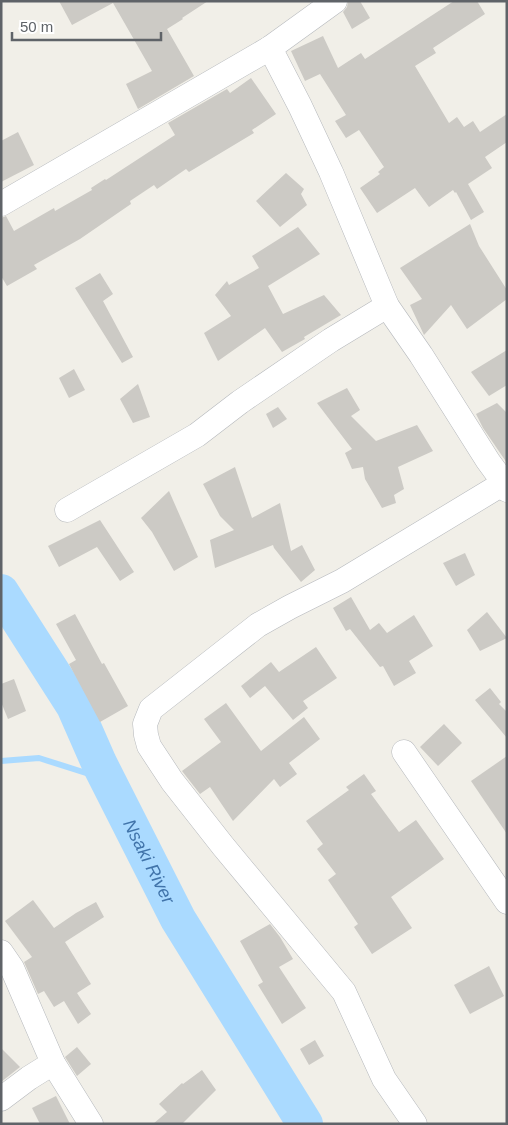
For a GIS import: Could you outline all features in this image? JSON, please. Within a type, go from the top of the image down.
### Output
[{"type":"street","points":[[1,204],[270,48],[335,1]]},
{"type":"street","points":[[270,48],[331,172],[387,306],[421,355],[505,487],[342,581],[258,625],[152,709],[145,724],[146,735],[150,746],[172,782],[344,992],[384,1079],[415,1124]]},
{"type":"street","points":[[67,510],[197,435],[240,402],[331,340],[387,306]]},
{"type":"street","points":[[404,752],[507,902]]},
{"type":"street","points":[[1,952],[12,968],[53,1063],[92,1124]]},
{"type":"street","points":[[1,1099],[53,1063]]},
{"type":"building","points":[[59,1],[208,1],[167,29],[194,76],[138,109],[126,84],[152,71],[113,3],[72,25]]},
{"type":"building","points":[[348,1],[360,1],[370,18],[352,29],[343,12],[347,7]]},
{"type":"building","points":[[454,1],[477,1],[485,14],[433,48],[436,53],[415,66],[449,123],[457,117],[464,127],[473,121],[480,132],[507,114],[507,142],[485,157],[492,168],[468,184],[484,212],[471,220],[456,192],[453,190],[429,207],[415,188],[377,213],[360,188],[380,174],[378,172],[384,167],[359,130],[346,138],[335,121],[346,115],[320,74],[305,81],[291,51],[323,36],[338,68],[361,53],[365,59]]},
{"type":"building","points":[[251,78],[276,114],[252,130],[254,133],[189,172],[186,169],[157,189],[154,185],[130,201],[131,204],[80,239],[34,265],[37,269],[7,286],[1,276],[1,218],[6,216],[14,231],[54,208],[55,211],[92,190],[91,188],[175,135],[168,123],[227,89],[230,93]]},
{"type":"building","points":[[18,132],[34,165],[1,182],[1,141]]},
{"type":"building","points":[[286,173],[304,189],[301,194],[307,205],[280,227],[256,201]]},
{"type":"building","points":[[470,224],[479,246],[507,290],[507,299],[467,329],[451,305],[424,335],[410,305],[422,299],[400,268]]},
{"type":"building","points":[[298,227],[320,254],[268,286],[283,314],[324,295],[341,315],[282,352],[265,328],[218,361],[204,333],[231,316],[215,295],[227,281],[229,285],[259,268],[252,256]]},
{"type":"building","points":[[100,273],[113,294],[103,301],[133,357],[122,363],[75,288]]},
{"type":"building","points":[[507,350],[507,385],[489,396],[471,372]]},
{"type":"building","points":[[74,369],[85,390],[69,398],[59,378]]},
{"type":"building","points":[[138,384],[150,417],[133,423],[120,399]]},
{"type":"building","points":[[347,388],[360,410],[351,416],[376,441],[417,425],[433,451],[398,467],[404,489],[394,495],[396,503],[382,508],[365,479],[363,467],[352,469],[345,453],[352,449],[317,403]]},
{"type":"building","points":[[497,403],[507,413],[507,463],[483,428],[476,414]]},
{"type":"building","points":[[278,407],[287,419],[273,428],[266,414]]},
{"type":"building","points":[[235,467],[252,518],[280,503],[291,551],[302,545],[315,570],[301,582],[273,545],[215,568],[210,540],[234,530],[220,516],[203,484]]},
{"type":"building","points":[[169,491],[198,557],[174,571],[152,532],[141,518]]},
{"type":"building","points":[[100,520],[134,572],[120,581],[97,547],[59,567],[48,546]]},
{"type":"building","points":[[465,553],[475,575],[456,586],[443,563]]},
{"type":"building","points":[[351,597],[370,630],[379,623],[387,633],[414,615],[433,646],[409,661],[416,673],[394,686],[383,666],[380,667],[350,629],[346,631],[333,608]]},
{"type":"building","points":[[487,612],[507,638],[480,651],[467,630]]},
{"type":"building","points":[[75,614],[102,664],[104,663],[128,706],[100,722],[69,664],[76,660],[56,624]]},
{"type":"building","points":[[316,647],[337,678],[303,701],[308,708],[293,720],[265,686],[250,698],[241,686],[271,662],[279,672]]},
{"type":"building","points":[[14,679],[26,711],[8,719],[1,702],[1,684]]},
{"type":"building","points":[[490,688],[501,702],[499,704],[507,712],[507,738],[475,700]]},
{"type":"building","points":[[226,703],[261,751],[304,717],[320,739],[289,763],[297,774],[280,787],[274,779],[233,821],[210,787],[200,794],[182,771],[221,742],[204,719]]},
{"type":"building","points":[[444,724],[462,743],[438,766],[420,747]]},
{"type":"building","points":[[507,756],[507,834],[471,781]]},
{"type":"building","points":[[364,774],[376,791],[371,794],[399,832],[416,820],[444,859],[391,897],[412,928],[372,954],[354,927],[358,924],[328,880],[336,874],[317,849],[323,844],[306,821],[349,790],[346,787]]},
{"type":"building","points":[[33,900],[54,928],[96,902],[104,917],[65,942],[91,984],[77,993],[91,1014],[78,1024],[64,1001],[54,1007],[44,991],[38,994],[24,962],[32,957],[5,921]]},
{"type":"building","points":[[270,924],[293,959],[279,967],[306,1008],[282,1024],[258,985],[263,982],[240,941]]},
{"type":"building","points":[[489,966],[504,996],[470,1014],[454,985]]},
{"type":"building","points":[[315,1040],[324,1056],[309,1065],[300,1049]]},
{"type":"building","points":[[77,1047],[91,1064],[77,1076],[65,1057]]},
{"type":"building","points":[[1,1048],[20,1067],[1,1082]]},
{"type":"building","points":[[202,1070],[216,1090],[182,1124],[153,1124],[167,1112],[159,1104],[182,1083]]},
{"type":"building","points":[[56,1096],[70,1124],[40,1124],[32,1108]]},
{"type":"waterway","name":"Nsaki River","points":[[1,592],[74,706],[99,763],[178,919],[305,1124]]},
{"type":"waterway","points":[[1,761],[39,758],[108,780]]}]
